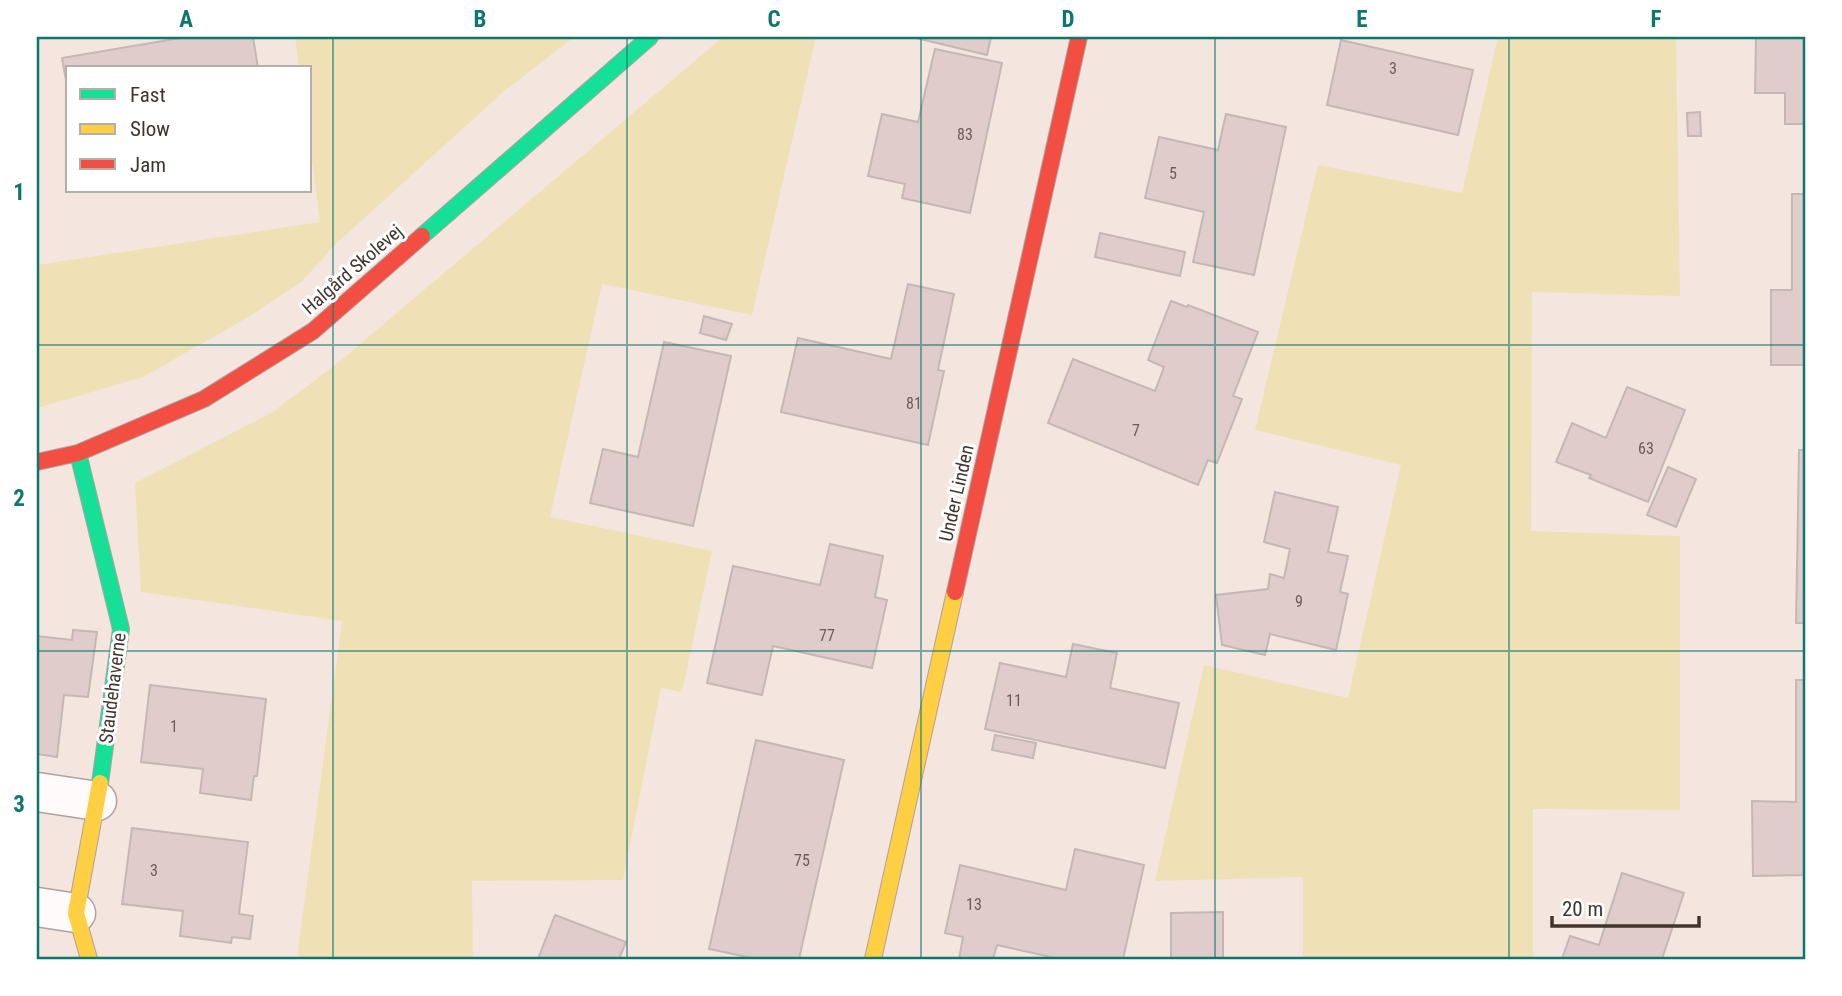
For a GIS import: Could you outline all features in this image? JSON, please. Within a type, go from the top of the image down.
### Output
[{"type":"street","name":"Halgård Skolevej","points":[[37,462],[78,453],[204,399],[313,331],[650,37]]},
{"type":"street","name":"Under Linden","points":[[873,959],[1079,37]]},
{"type":"street","name":"Staudehaverne","points":[[78,453],[121,629],[97,801],[76,913],[89,959]]},
{"type":"street","points":[[37,792],[97,801]]},
{"type":"street","points":[[37,908],[76,913]]},
{"type":"shaded area","points":[[295,37],[574,37],[503,92],[338,242],[301,282],[252,315],[143,377],[37,408],[37,265],[320,222],[312,160],[312,66],[299,66]]},
{"type":"shaded area","points":[[723,37],[816,37],[752,315],[602,284],[550,517],[712,551],[682,692],[661,688],[623,880],[472,881],[473,959],[300,959],[298,950],[342,621],[141,592],[135,483],[271,413],[334,366]]},
{"type":"shaded area","points":[[1498,37],[1676,37],[1680,296],[1532,292],[1531,531],[1680,536],[1680,810],[1533,809],[1533,959],[1303,959],[1303,877],[1155,881],[1204,665],[1348,698],[1401,465],[1255,430],[1318,165],[1462,193]]},
{"type":"building","points":[[186,37],[253,37],[258,66],[66,66],[66,80],[62,58]]},
{"type":"building","points":[[912,37],[991,37],[987,55]]},
{"type":"building","points":[[1756,37],[1805,37],[1805,124],[1785,124],[1785,93],[1755,93]]},
{"type":"building","points":[[1341,40],[1473,70],[1458,135],[1327,105]]},
{"type":"building","points":[[935,49],[1002,63],[970,213],[902,198],[905,184],[868,176],[882,114],[918,122]]},
{"type":"building","points":[[1700,112],[1701,136],[1688,136],[1687,113]]},
{"type":"building","points":[[1226,114],[1286,127],[1254,275],[1193,262],[1204,212],[1145,198],[1159,137],[1218,150]]},
{"type":"building","points":[[1792,194],[1805,194],[1805,365],[1771,365],[1771,290],[1792,290]]},
{"type":"building","points":[[1100,233],[1185,252],[1180,276],[1095,257]]},
{"type":"building","points":[[908,284],[954,294],[938,370],[944,371],[928,445],[781,412],[798,338],[891,359]]},
{"type":"building","points":[[1171,301],[1258,332],[1233,396],[1242,399],[1217,463],[1208,460],[1198,485],[1048,423],[1073,359],[1155,391],[1164,367],[1148,360]]},
{"type":"building","points":[[704,316],[732,324],[726,340],[700,333]]},
{"type":"building","points":[[664,342],[731,356],[693,526],[590,503],[603,449],[638,457]]},
{"type":"building","points":[[1627,387],[1685,410],[1648,502],[1556,462],[1572,423],[1606,438]]},
{"type":"building","points":[[1799,450],[1805,450],[1805,623],[1796,623]]},
{"type":"building","points":[[1668,467],[1696,479],[1676,527],[1647,515]]},
{"type":"building","points":[[1275,492],[1338,507],[1328,552],[1348,556],[1340,592],[1348,594],[1336,650],[1270,634],[1265,655],[1222,645],[1216,595],[1268,589],[1270,574],[1284,578],[1290,549],[1264,542]]},
{"type":"building","points":[[830,544],[883,556],[875,597],[887,600],[872,668],[773,646],[762,695],[707,683],[733,566],[820,585]]},
{"type":"building","points":[[73,630],[97,632],[88,697],[64,695],[57,757],[37,754],[37,636],[72,640]]},
{"type":"building","points":[[1073,644],[1117,653],[1110,688],[1179,703],[1165,768],[985,729],[1000,663],[1066,677]]},
{"type":"building","points":[[1796,680],[1805,680],[1805,875],[1753,876],[1752,801],[1796,802]]},
{"type":"building","points":[[150,685],[266,699],[257,776],[254,776],[251,800],[200,793],[203,769],[141,762]]},
{"type":"building","points":[[995,735],[1036,743],[1033,758],[992,750]]},
{"type":"building","points":[[756,740],[844,760],[799,959],[757,959],[709,949]]},
{"type":"building","points":[[132,828],[248,842],[239,914],[253,916],[250,939],[232,937],[231,943],[180,936],[183,911],[122,904]]},
{"type":"building","points":[[1075,849],[1144,865],[1123,959],[1060,959],[997,945],[993,959],[959,959],[963,937],[945,933],[960,865],[1066,890]]},
{"type":"building","points":[[1622,873],[1684,893],[1662,959],[1562,959],[1570,936],[1599,945]]},
{"type":"building","points":[[1223,912],[1223,959],[1171,959],[1171,913]]},
{"type":"building","points":[[555,915],[626,942],[619,959],[538,959]]},
{"type":"traffic: fast","points":[[422,236],[650,37]]},
{"type":"traffic: fast","points":[[78,453],[121,629],[100,783]]},
{"type":"traffic: slow","points":[[873,959],[955,592]]},
{"type":"traffic: slow","points":[[89,959],[76,913],[100,783]]},
{"type":"traffic: jam","points":[[955,592],[1079,37]]},
{"type":"traffic: jam","points":[[37,462],[78,453],[204,399],[313,331],[422,236]]}]
